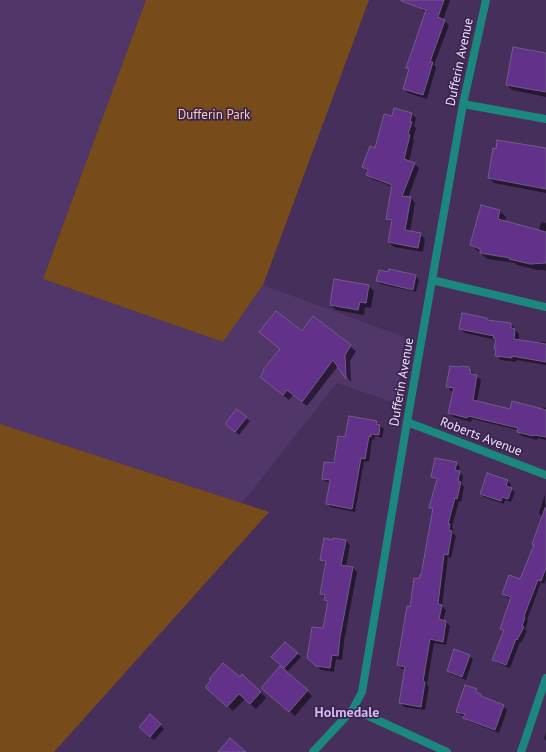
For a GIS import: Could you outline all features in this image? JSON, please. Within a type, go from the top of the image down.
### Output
[{"type":"street","name":"Dufferin Avenue","points":[[313,752],[353,710],[362,692],[407,422],[463,104],[486,0]]},
{"type":"street","points":[[463,104],[546,119]]},
{"type":"street","points":[[432,280],[546,307]]},
{"type":"street","name":"Roberts Avenue","points":[[407,422],[546,475]]},
{"type":"street","points":[[521,752],[546,678]]},
{"type":"street","points":[[353,710],[447,752]]},
{"type":"shaded area","points":[[0,0],[146,0],[43,279],[223,342],[263,285],[407,338],[395,403],[337,383],[242,503],[0,424]]},
{"type":"green space","name":"Dufferin Park","points":[[146,0],[369,0],[263,285],[223,342],[43,279]]},
{"type":"green space","points":[[0,424],[269,512],[54,752],[0,752]]},
{"type":"building","points":[[401,0],[444,0],[438,17],[445,20],[430,62],[433,62],[423,95],[403,89],[409,69],[406,68],[426,10]]},
{"type":"building","points":[[513,47],[546,53],[546,92],[506,85]]},
{"type":"building","points":[[394,108],[412,113],[410,122],[412,122],[408,134],[410,135],[404,159],[415,163],[402,196],[411,197],[405,230],[421,233],[418,248],[388,242],[392,220],[386,219],[392,185],[366,175],[368,170],[362,167],[370,146],[375,148],[384,114],[392,116]]},
{"type":"building","points":[[497,140],[546,148],[546,189],[488,178],[493,148],[496,149]]},
{"type":"building","points":[[481,205],[500,210],[498,219],[546,232],[546,263],[530,264],[509,259],[510,258],[480,253],[480,249],[470,245]]},
{"type":"building","points":[[389,269],[416,275],[413,290],[376,281],[379,270],[388,272]]},
{"type":"building","points":[[334,279],[369,285],[366,303],[360,302],[358,310],[330,305]]},
{"type":"building","points":[[276,311],[302,331],[313,316],[351,345],[345,355],[346,379],[333,360],[302,402],[287,390],[283,395],[260,377],[264,372],[263,370],[280,349],[259,332]]},
{"type":"building","points":[[462,313],[487,318],[487,320],[511,323],[511,328],[515,329],[514,339],[546,344],[546,362],[512,356],[512,358],[495,356],[496,349],[494,349],[496,339],[493,338],[494,336],[459,329]]},
{"type":"building","points":[[450,366],[469,367],[471,374],[477,375],[473,400],[510,409],[512,401],[546,410],[546,437],[533,436],[517,432],[518,428],[468,416],[467,418],[448,413],[454,388],[446,387]]},
{"type":"building","points":[[236,409],[247,417],[235,432],[225,424]]},
{"type":"building","points":[[349,416],[377,421],[376,424],[380,425],[379,435],[371,434],[371,437],[369,436],[365,459],[361,458],[352,509],[326,504],[330,480],[322,479],[324,462],[334,463],[338,436],[345,437]]},
{"type":"building","points":[[435,458],[457,462],[455,470],[460,471],[458,481],[461,482],[457,499],[455,498],[448,524],[450,524],[449,530],[452,531],[448,555],[444,554],[438,604],[442,605],[439,619],[446,621],[443,642],[430,639],[423,681],[425,682],[421,707],[399,703],[405,667],[397,665],[407,606],[410,607],[414,578],[419,579],[421,575],[433,508],[429,508],[437,479],[431,477]]},
{"type":"building","points":[[487,473],[508,480],[506,486],[512,488],[508,499],[502,497],[501,501],[480,494]]},
{"type":"building","points":[[545,508],[546,568],[541,581],[538,580],[524,616],[522,626],[524,627],[517,640],[516,639],[506,665],[492,660],[504,630],[500,629],[511,597],[502,594],[509,575],[520,579],[534,545],[532,544]]},
{"type":"building","points":[[324,538],[346,540],[341,565],[353,567],[338,656],[332,655],[330,668],[316,666],[307,658],[312,627],[323,628],[328,601],[324,600],[325,595],[320,594],[326,561],[320,560]]},
{"type":"building","points":[[285,642],[298,653],[284,668],[271,657]]},
{"type":"building","points":[[454,649],[470,655],[462,677],[447,671]]},
{"type":"building","points":[[223,663],[240,677],[242,674],[261,692],[250,704],[239,694],[227,707],[205,687],[211,680],[209,679]]},
{"type":"building","points":[[280,666],[308,690],[289,712],[261,688]]},
{"type":"building","points":[[465,685],[477,689],[476,692],[481,694],[481,696],[504,705],[495,730],[463,718],[465,714],[456,712]]},
{"type":"building","points":[[150,714],[161,724],[150,737],[139,727]]},
{"type":"building","points":[[230,738],[246,752],[218,752]]},
{"type":"district","name":"Holmedale","points":[[347,713]]}]
